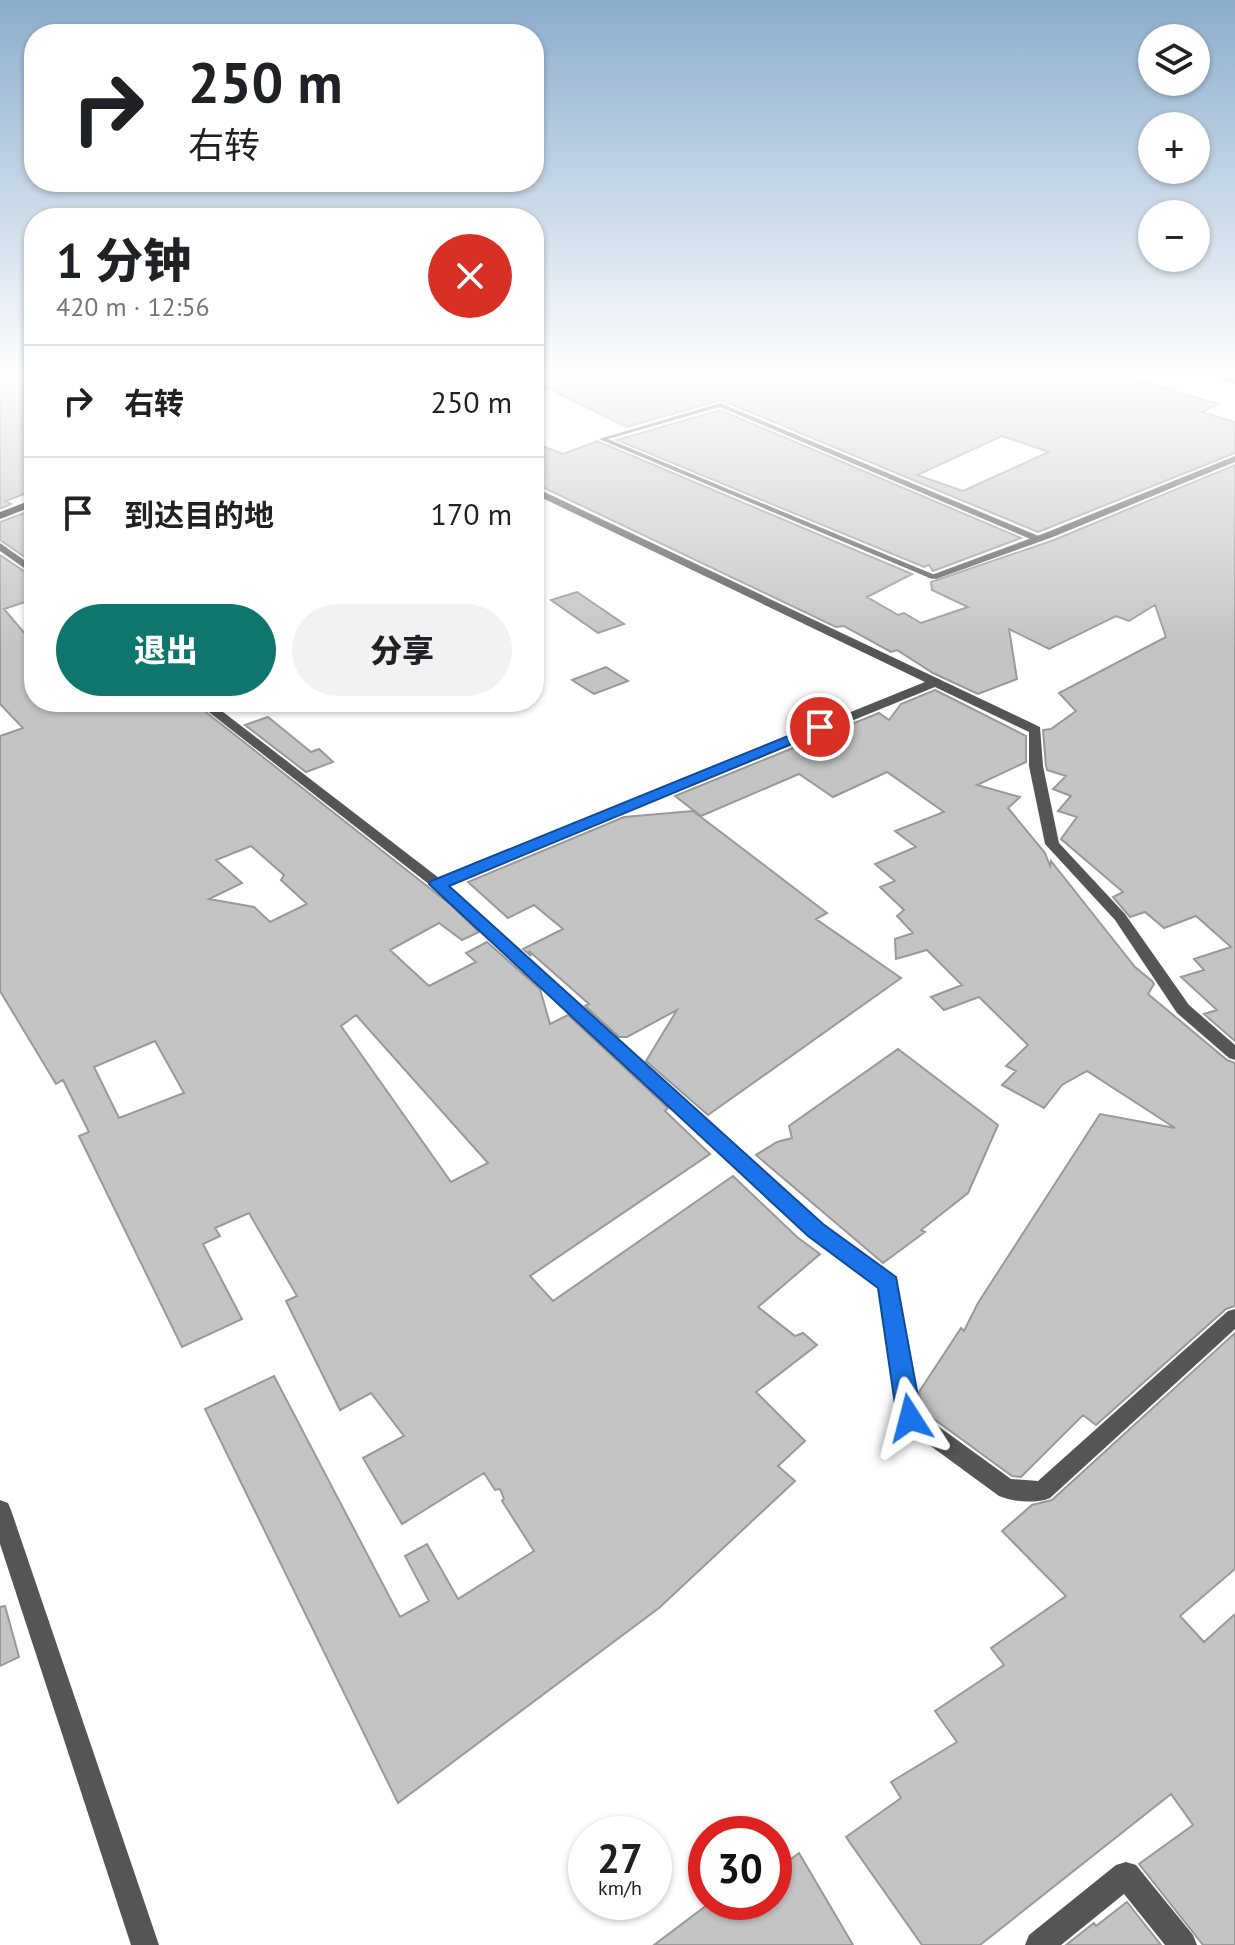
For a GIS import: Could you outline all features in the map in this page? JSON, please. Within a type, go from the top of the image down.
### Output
[{"type":"street","points":[[932,577],[1038,539],[1218,466]]},
{"type":"street","points":[[544,495],[1035,730],[1036,766],[1052,844],[1120,917],[1183,1009],[1235,1054]]},
{"type":"street","points":[[0,516],[24,506]]},
{"type":"street","points":[[0,546],[24,564]]},
{"type":"street","points":[[437,884],[934,682]]},
{"type":"street","points":[[215,712],[437,884],[815,1230],[888,1283],[910,1418],[1007,1489],[1042,1491],[1235,1317]]},
{"type":"street","points":[[0,1510],[145,1945]]},
{"type":"street","points":[[1039,1945],[1126,1875],[1183,1945]]},
{"type":"lane","points":[[666,466],[932,577]]},
{"type":"lane","points":[[864,466],[1038,539]]},
{"type":"building","points":[[0,466],[24,466],[24,494],[6,501],[11,504],[0,509]]},
{"type":"building","points":[[544,466],[656,466],[912,574],[867,597],[898,615],[904,613],[921,623],[968,607],[932,590],[931,582],[1054,540],[1235,466],[1235,1041],[1204,1014],[1217,1010],[1181,977],[1204,970],[1194,959],[1231,947],[1196,916],[1164,928],[1145,912],[1130,917],[1113,897],[1123,892],[1061,839],[1077,817],[1058,811],[1071,796],[1053,789],[1066,776],[1047,770],[1046,766],[1043,730],[1051,729],[1076,711],[1059,693],[1166,637],[1155,605],[1129,621],[1116,616],[1049,649],[1009,629],[1017,679],[978,694],[933,673],[897,650],[891,652],[844,626],[836,627],[544,488]]},
{"type":"building","points":[[679,466],[851,466],[1021,538],[933,571],[929,565],[924,567]]},
{"type":"building","points":[[879,466],[937,466],[917,475],[963,491],[1019,466],[1203,466],[1038,532]]},
{"type":"building","points":[[24,513],[24,556],[0,540],[0,522]]},
{"type":"building","points":[[0,555],[24,571],[24,602],[4,609],[24,633],[24,712],[206,712],[451,905],[479,932],[462,940],[439,923],[390,950],[429,986],[476,962],[466,953],[487,942],[540,989],[550,1024],[568,1015],[668,1108],[665,1111],[710,1154],[530,1276],[553,1301],[733,1176],[797,1237],[820,1254],[758,1307],[795,1336],[803,1333],[817,1345],[756,1392],[805,1441],[778,1466],[795,1481],[659,1608],[398,1803],[205,1409],[274,1376],[400,1617],[429,1601],[405,1556],[427,1544],[458,1599],[534,1551],[502,1501],[500,1489],[495,1490],[484,1473],[402,1524],[363,1458],[404,1436],[371,1393],[340,1410],[286,1301],[297,1296],[249,1213],[215,1228],[220,1236],[203,1244],[242,1319],[182,1347],[79,1136],[89,1132],[63,1080],[56,1084],[0,991],[0,736],[23,728],[0,704]],"holes":[[[251,846],[284,875],[281,880],[307,904],[270,922],[254,907],[209,899],[242,883],[216,860]],[[356,1015],[488,1163],[451,1182],[341,1026]],[[155,1041],[184,1093],[119,1118],[94,1067]]]},
{"type":"building","points":[[577,592],[624,624],[598,633],[551,600]]},
{"type":"building","points":[[606,667],[628,681],[594,694],[572,680]]},
{"type":"building","points":[[935,690],[1026,736],[1026,762],[977,785],[1020,797],[1008,808],[1045,853],[1050,866],[1051,861],[1135,967],[1152,981],[1154,984],[1148,994],[1227,1060],[1235,1063],[1235,1306],[1226,1309],[1096,1425],[1083,1415],[1021,1477],[1012,1476],[923,1411],[919,1392],[961,1328],[964,1331],[978,1303],[1100,1114],[1175,1128],[1087,1071],[1062,1085],[1044,1108],[1002,1085],[1016,1071],[1006,1066],[1028,1045],[979,997],[944,1010],[931,997],[962,985],[927,950],[896,959],[895,939],[913,933],[897,916],[904,910],[880,887],[895,881],[875,864],[916,847],[895,831],[944,812],[887,772],[833,797],[799,774],[701,816],[675,796],[879,713],[889,720],[901,704]]},
{"type":"building","points":[[268,717],[311,752],[319,749],[333,762],[306,772],[245,725]]},
{"type":"building","points":[[693,811],[827,913],[816,919],[901,978],[708,1115],[646,1061],[677,1010],[627,1037],[619,1037],[585,1006],[589,1004],[523,949],[563,929],[534,905],[508,918],[468,882],[624,817]]},
{"type":"building","points":[[898,1049],[998,1125],[968,1193],[921,1230],[925,1232],[883,1263],[756,1155],[777,1142],[792,1138],[789,1126]]},
{"type":"building","points":[[1235,1333],[1235,1569],[1180,1616],[1204,1642],[1235,1614],[1235,1945],[1203,1945],[1139,1864],[1193,1825],[1171,1794],[980,1945],[922,1945],[846,1837],[901,1798],[891,1782],[957,1742],[935,1711],[1004,1665],[991,1648],[1066,1596],[1002,1531],[1032,1505],[1052,1500]]},
{"type":"building","points":[[5,1606],[19,1657],[0,1666],[0,1607]]},
{"type":"building","points":[[799,1853],[853,1945],[654,1945],[688,1919],[792,1920],[792,1858]]},
{"type":"building","points":[[1127,1902],[1161,1945],[1066,1945],[1094,1923],[1096,1926]]},
{"type":"route","points":[[820,727],[437,884],[815,1230],[888,1283],[910,1418]]}]
